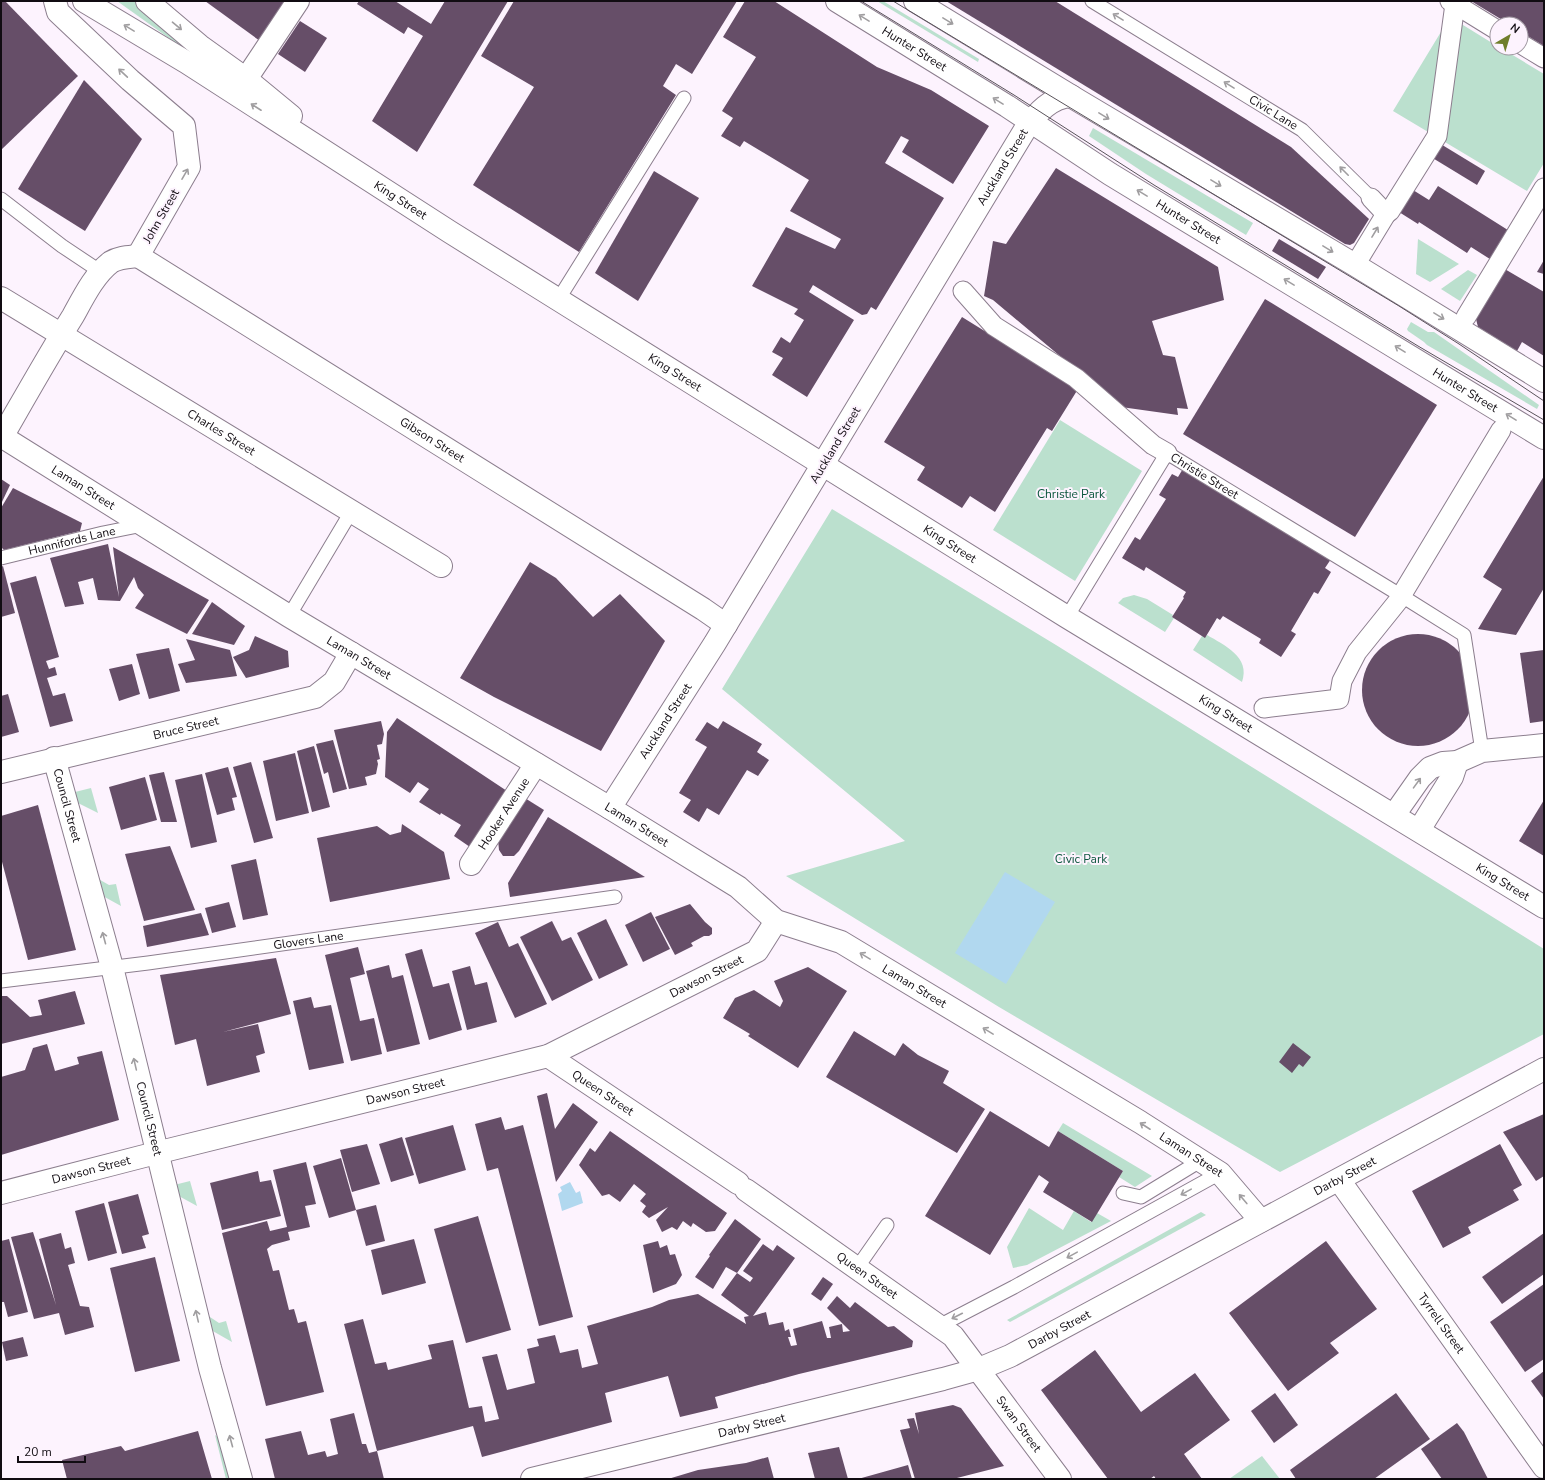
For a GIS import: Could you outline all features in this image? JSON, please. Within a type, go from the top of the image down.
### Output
[{"type":"street","name":"John Street","points":[[1,437],[91,286],[101,272],[112,261],[124,257],[138,256],[189,167],[184,126],[130,80],[58,12],[55,1]]},
{"type":"street","name":"King Street","points":[[84,1],[186,62],[558,300],[1067,617],[1419,830],[1544,908]]},
{"type":"street","name":"King Street","points":[[147,1],[200,46],[246,78],[359,174]]},
{"type":"street","points":[[246,78],[298,1]]},
{"type":"street","name":"Hunter Street","points":[[837,1],[1031,122],[1110,174],[1544,438]]},
{"type":"street","points":[[915,1],[1071,96],[1355,265],[1544,381]]},
{"type":"street","points":[[1355,265],[1437,136],[1454,2],[1489,25]]},
{"type":"street","points":[[1529,49],[1544,58]]},
{"type":"street","name":"Auckland Street","points":[[610,808],[726,625],[1018,140],[1031,122],[1044,108],[1053,101],[1062,97],[1071,96]]},
{"type":"street","points":[[1466,317],[1544,188]]},
{"type":"street","name":"Civic Lane","points":[[1371,198],[1386,214]]},
{"type":"street","name":"Gibson Street","points":[[138,256],[703,609],[726,625]]},
{"type":"street","points":[[963,291],[994,326],[1076,378],[1154,445],[1167,453]]},
{"type":"street","name":"Charles Street","points":[[1,298],[441,566]]},
{"type":"street","points":[[1264,708],[1339,699],[1342,681],[1357,652],[1403,597],[1425,554],[1501,430]]},
{"type":"street","name":"Laman Street","points":[[1,437],[289,616],[610,808],[738,887],[776,921],[841,942],[1140,1122],[1220,1174],[1261,1221]]},
{"type":"street","name":"Bruce Street","points":[[1,772],[54,758],[315,697],[334,682],[351,653]]},
{"type":"street","points":[[1419,830],[1452,777],[1457,762],[1481,743],[1544,745]]},
{"type":"street","name":"Council Street","points":[[54,758],[112,967],[156,1153],[176,1224],[210,1368],[241,1479]]},
{"type":"street","points":[[1394,815],[1420,778],[1430,768],[1444,762],[1457,762]]},
{"type":"street","name":"Hooker Avenue","points":[[471,864],[536,764]]},
{"type":"street","name":"Dawson Street","points":[[1,1193],[548,1056],[757,951],[776,921]]},
{"type":"street","points":[[1524,1080],[1544,1055]]},
{"type":"street","name":"Queen Street","points":[[548,1056],[742,1187],[953,1336],[978,1369]]},
{"type":"street","name":"Darby Street","points":[[532,1479],[943,1379],[978,1369],[1016,1353],[1544,1069]]},
{"type":"street","name":"Tyrrell Street","points":[[1339,1180],[1544,1467]]},
{"type":"street","name":"Swan Street","points":[[978,1369],[1060,1479]]},
{"type":"lane","name":"Civic Lane","points":[[1092,1],[1302,130],[1371,198]]},
{"type":"lane","points":[[558,300],[684,98]]},
{"type":"lane","points":[[1,199],[62,246],[101,272]]},
{"type":"lane","name":"Christie Street","points":[[1067,617],[1167,453],[1464,635],[1481,743]]},
{"type":"lane","points":[[289,616],[351,512]]},
{"type":"lane","name":"Hunnifords Lane","points":[[1,558],[103,533],[143,525]]},
{"type":"lane","name":"Glovers Lane","points":[[1,981],[616,897]]},
{"type":"lane","points":[[1123,1193],[1141,1197],[1200,1161]]},
{"type":"lane","points":[[939,1326],[1014,1287],[1220,1174]]},
{"type":"lane","points":[[857,1268],[887,1225]]},
{"type":"green space","points":[[117,1],[134,1],[236,86]]},
{"type":"green space","points":[[877,1],[883,1],[979,59],[978,62]]},
{"type":"green space","points":[[1450,17],[1489,41],[1489,56],[1514,56],[1544,74],[1544,163],[1527,191],[1393,111]]},
{"type":"green space","points":[[1093,128],[1253,223],[1246,235],[1146,174],[1089,136]]},
{"type":"green space","points":[[1418,239],[1459,264],[1430,282],[1416,274]]},
{"type":"green space","points":[[1468,270],[1477,275],[1460,301],[1441,289]]},
{"type":"green space","points":[[1411,322],[1428,332],[1434,332],[1539,405],[1537,409],[1427,345],[1408,331],[1407,329]]},
{"type":"green space","name":"Christie Park","points":[[1060,420],[1142,471],[1075,581],[993,530]]},
{"type":"green space","name":"Civic Park","points":[[832,509],[1056,645],[1544,949],[1544,1034],[1280,1172],[999,1007],[786,876],[905,841],[722,689]]},
{"type":"green space","points":[[1134,595],[1147,599],[1173,615],[1172,617],[1174,618],[1165,632],[1118,603],[1123,598]]},
{"type":"green space","points":[[1207,635],[1228,648],[1239,659],[1243,666],[1244,673],[1242,682],[1193,650],[1202,636],[1205,637]]},
{"type":"green space","points":[[91,788],[98,813],[76,802],[75,792]]},
{"type":"green space","points":[[95,877],[109,885],[116,884],[121,906],[101,895]]},
{"type":"green space","points":[[1063,1123],[1152,1176],[1135,1187],[1119,1177],[1123,1171],[1058,1131]]},
{"type":"green space","points":[[190,1181],[197,1206],[177,1195],[174,1185]]},
{"type":"green space","points":[[1029,1208],[1063,1230],[1074,1211],[1091,1222],[1097,1213],[1111,1221],[1027,1265],[1013,1268],[1007,1247]]},
{"type":"green space","points":[[1201,1212],[1206,1215],[1010,1322],[1007,1320]]},
{"type":"green space","points":[[207,1315],[219,1323],[226,1321],[232,1342],[211,1330]]},
{"type":"green space","points":[[215,1435],[219,1438],[231,1479],[226,1479]]},
{"type":"green space","points":[[1262,1456],[1280,1479],[1229,1479]]},
{"type":"water","points":[[1005,872],[1055,902],[1006,984],[955,953]]},
{"type":"water","points":[[570,1182],[576,1193],[580,1191],[583,1203],[562,1211],[558,1194],[562,1191],[560,1187]]},
{"type":"building","points":[[1,1],[5,1],[78,76],[1,150]]},
{"type":"building","points":[[205,1],[287,1],[260,41]]},
{"type":"building","points":[[359,1],[395,1],[431,24],[445,1],[508,1],[417,152],[372,121],[423,36],[408,27],[404,34],[357,4]]},
{"type":"building","points":[[514,1],[737,1],[692,74],[676,64],[663,86],[676,95],[579,252],[473,185],[534,87],[481,56]]},
{"type":"building","points":[[745,1],[774,1],[877,67],[931,90],[989,126],[953,184],[902,152],[909,140],[901,136],[885,163],[944,198],[876,310],[871,307],[867,314],[862,315],[813,285],[809,292],[854,320],[807,397],[772,375],[783,358],[772,352],[781,337],[790,343],[804,320],[794,314],[798,309],[752,286],[786,227],[835,249],[841,239],[790,211],[809,180],[744,141],[740,147],[721,136],[733,118],[722,111],[756,57],[723,37]]},
{"type":"building","points":[[946,1],[1055,1],[1291,147],[1369,219],[1354,243],[1350,245],[1345,244]]},
{"type":"building","points":[[1471,1],[1544,1],[1544,46],[1529,37],[1529,16],[1496,16]]},
{"type":"building","points":[[300,21],[327,38],[305,72],[278,54]]},
{"type":"building","points":[[84,80],[142,139],[85,231],[18,189]]},
{"type":"building","points":[[1439,143],[1485,171],[1477,185],[1431,157]]},
{"type":"building","points":[[1056,168],[1218,267],[1224,300],[1152,321],[1163,355],[1175,357],[1188,409],[1177,408],[1178,415],[1121,407],[993,300],[984,296],[993,241],[1006,244]]},
{"type":"building","points":[[654,171],[699,198],[638,301],[595,273]]},
{"type":"building","points":[[1438,186],[1511,232],[1493,261],[1471,247],[1467,253],[1419,222],[1418,224],[1399,212],[1413,190],[1429,200]]},
{"type":"building","points":[[1279,239],[1326,267],[1318,279],[1272,251]]},
{"type":"building","points":[[1544,260],[1544,274],[1537,272]]},
{"type":"building","points":[[1503,268],[1544,292],[1544,356],[1522,342],[1517,351],[1478,327],[1475,315]]},
{"type":"building","points":[[1265,299],[1437,405],[1355,537],[1183,434]]},
{"type":"building","points":[[962,317],[1078,389],[1052,431],[1047,428],[995,512],[970,496],[962,508],[917,480],[925,467],[884,442]]},
{"type":"building","points":[[1184,467],[1331,559],[1325,568],[1331,572],[1318,594],[1314,592],[1291,631],[1296,634],[1281,657],[1259,643],[1261,639],[1223,616],[1220,620],[1217,618],[1205,638],[1172,617],[1186,592],[1146,567],[1144,571],[1122,558],[1135,537],[1140,540],[1166,499],[1159,495],[1172,474],[1178,477]]},
{"type":"building","points":[[1544,476],[1544,588],[1516,635],[1478,629],[1502,589],[1483,577]]},
{"type":"building","points":[[1,479],[10,485],[1,504]]},
{"type":"building","points":[[13,488],[82,523],[80,531],[4,550],[1,547],[1,508]]},
{"type":"building","points":[[108,544],[119,597],[113,547],[209,600],[187,634],[135,608],[144,595],[138,588],[134,577],[120,601],[98,600],[93,578],[78,582],[84,604],[65,607],[50,558]]},
{"type":"building","points":[[530,562],[556,578],[593,617],[620,594],[665,641],[601,751],[494,697],[460,678]]},
{"type":"building","points":[[3,566],[15,613],[1,617],[1,567]]},
{"type":"building","points":[[36,576],[59,657],[46,661],[49,669],[55,667],[57,675],[47,678],[53,696],[65,693],[73,721],[50,727],[10,583]]},
{"type":"building","points":[[212,602],[245,626],[234,645],[192,634]]},
{"type":"building","points":[[1418,634],[1439,638],[1458,650],[1470,669],[1474,690],[1470,711],[1458,730],[1439,742],[1418,746],[1397,742],[1378,730],[1366,711],[1362,690],[1366,669],[1378,650],[1397,638]]},
{"type":"building","points":[[255,636],[288,651],[289,667],[246,678],[233,657],[249,650]]},
{"type":"building","points":[[186,639],[230,650],[237,676],[186,683],[178,664],[195,660]]},
{"type":"building","points":[[169,648],[180,691],[149,699],[136,654]]},
{"type":"building","points":[[1544,650],[1544,721],[1530,723],[1520,653]]},
{"type":"building","points":[[132,664],[140,694],[119,701],[109,669]]},
{"type":"building","points":[[8,694],[19,732],[1,737],[1,696]]},
{"type":"building","points":[[397,718],[507,791],[470,847],[454,836],[461,825],[441,813],[440,815],[419,802],[429,789],[418,782],[410,793],[385,777],[387,732]]},
{"type":"building","points":[[381,721],[384,734],[382,744],[377,745],[380,759],[377,760],[378,764],[376,774],[365,777],[367,785],[349,789],[334,730]]},
{"type":"building","points":[[723,721],[762,744],[757,752],[769,760],[758,776],[747,770],[719,815],[707,808],[699,822],[683,812],[691,800],[679,793],[707,747],[695,740],[707,722],[718,729]]},
{"type":"building","points":[[333,740],[347,789],[333,793],[328,772],[324,774],[316,744]]},
{"type":"building","points":[[314,746],[330,807],[312,812],[297,751]]},
{"type":"building","points":[[295,753],[309,813],[276,821],[263,761]]},
{"type":"building","points":[[251,762],[273,838],[254,843],[233,767]]},
{"type":"building","points":[[228,767],[237,797],[232,798],[235,810],[217,815],[205,773]]},
{"type":"building","points":[[164,772],[177,822],[161,822],[149,775]]},
{"type":"building","points":[[202,774],[217,842],[191,848],[175,780]]},
{"type":"building","points":[[145,777],[157,820],[121,830],[109,787]]},
{"type":"building","points":[[520,795],[544,810],[519,851],[514,856],[503,856],[499,850],[498,840]]},
{"type":"building","points":[[1544,800],[1544,856],[1519,841]]},
{"type":"building","points":[[38,805],[76,950],[28,960],[1,858],[1,816]]},
{"type":"building","points":[[548,817],[645,877],[510,897],[508,883]]},
{"type":"building","points":[[402,824],[444,852],[450,879],[330,902],[317,838],[377,826],[390,835],[401,832]]},
{"type":"building","points":[[170,846],[195,910],[144,921],[125,854]]},
{"type":"building","points":[[256,859],[268,915],[243,920],[231,865]]},
{"type":"building","points":[[229,902],[236,927],[212,933],[205,908]]},
{"type":"building","points":[[690,904],[712,928],[712,934],[709,936],[704,936],[691,943],[693,946],[675,955],[655,917]]},
{"type":"building","points":[[651,912],[670,949],[643,962],[625,925]]},
{"type":"building","points":[[201,913],[209,935],[147,947],[143,926]]},
{"type":"building","points":[[606,919],[628,965],[599,979],[577,933]]},
{"type":"building","points":[[552,921],[562,941],[571,937],[593,980],[552,1001],[520,937]]},
{"type":"building","points":[[498,922],[509,947],[518,943],[547,1004],[515,1018],[475,933]]},
{"type":"building","points":[[358,947],[365,974],[350,978],[360,1021],[374,1018],[382,1054],[351,1061],[325,955]]},
{"type":"building","points":[[422,949],[433,987],[449,983],[462,1030],[429,1040],[405,954]]},
{"type":"building","points":[[276,958],[291,1014],[223,1032],[258,1024],[265,1053],[256,1056],[260,1072],[207,1086],[196,1039],[175,1045],[160,975]]},
{"type":"building","points":[[389,965],[392,978],[403,975],[420,1044],[387,1052],[366,971]]},
{"type":"building","points":[[470,966],[475,985],[487,982],[497,1022],[467,1030],[452,971]]},
{"type":"building","points":[[808,967],[847,991],[798,1068],[748,1036],[750,1034],[723,1018],[735,998],[754,990],[780,1007],[783,1001],[774,981]]},
{"type":"building","points":[[75,991],[85,1024],[1,1044],[1,996],[7,996],[30,1017],[42,1015],[38,1000]]},
{"type":"building","points":[[311,997],[314,1008],[331,1005],[344,1063],[309,1070],[293,1001]]},
{"type":"building","points":[[854,1031],[895,1056],[903,1043],[918,1055],[949,1071],[943,1083],[985,1109],[957,1153],[826,1077]]},
{"type":"building","points":[[1293,1043],[1311,1057],[1303,1067],[1299,1064],[1292,1073],[1279,1062]]},
{"type":"building","points":[[47,1044],[55,1071],[79,1064],[77,1057],[102,1051],[119,1120],[1,1155],[1,1077],[25,1070],[33,1048]]},
{"type":"building","points":[[547,1093],[555,1129],[573,1103],[598,1122],[556,1182],[537,1096]]},
{"type":"building","points":[[990,1111],[1049,1147],[1058,1131],[1123,1171],[1092,1222],[1043,1192],[1049,1182],[1039,1175],[990,1255],[925,1216]]},
{"type":"building","points":[[1544,1114],[1544,1176],[1536,1181],[1503,1132]]},
{"type":"building","points":[[501,1117],[505,1130],[523,1125],[573,1317],[539,1326],[498,1168],[487,1171],[475,1124]]},
{"type":"building","points":[[453,1125],[466,1170],[419,1184],[405,1138]]},
{"type":"building","points":[[610,1131],[727,1213],[715,1231],[706,1232],[693,1223],[691,1227],[683,1221],[677,1230],[672,1227],[662,1232],[656,1220],[668,1207],[649,1218],[642,1212],[646,1206],[640,1201],[646,1194],[634,1184],[620,1202],[609,1194],[602,1196],[579,1165],[590,1148],[595,1152]]},
{"type":"building","points":[[402,1137],[414,1175],[391,1182],[379,1144]]},
{"type":"building","points":[[367,1144],[380,1184],[352,1192],[340,1150]]},
{"type":"building","points":[[1500,1144],[1522,1185],[1513,1190],[1519,1200],[1468,1227],[1471,1233],[1443,1248],[1412,1191]]},
{"type":"building","points":[[341,1158],[356,1210],[329,1218],[313,1166]]},
{"type":"building","points":[[306,1162],[316,1204],[305,1206],[310,1227],[288,1232],[290,1240],[272,1245],[267,1249],[273,1271],[279,1270],[289,1310],[294,1309],[298,1323],[306,1321],[324,1392],[266,1406],[222,1233],[267,1221],[270,1231],[287,1227],[273,1170]]},
{"type":"building","points":[[258,1171],[260,1182],[271,1180],[281,1216],[222,1230],[210,1183]]},
{"type":"building","points":[[138,1194],[149,1234],[142,1236],[146,1248],[122,1254],[108,1202]]},
{"type":"building","points":[[104,1203],[117,1253],[88,1261],[75,1211]]},
{"type":"building","points":[[376,1205],[385,1241],[366,1246],[356,1210]]},
{"type":"building","points":[[478,1216],[511,1330],[466,1343],[434,1229]]},
{"type":"building","points":[[735,1219],[761,1239],[737,1273],[726,1267],[713,1289],[695,1277]]},
{"type":"building","points":[[33,1232],[56,1305],[39,1239],[61,1233],[65,1249],[71,1247],[75,1263],[68,1265],[80,1306],[89,1307],[94,1327],[65,1335],[59,1313],[34,1319],[11,1237]]},
{"type":"building","points":[[1544,1233],[1544,1274],[1502,1304],[1482,1277]]},
{"type":"building","points":[[9,1239],[28,1312],[8,1317],[4,1302],[1,1302],[1,1241]]},
{"type":"building","points":[[414,1239],[426,1283],[382,1295],[371,1250]]},
{"type":"building","points":[[658,1241],[660,1248],[667,1245],[670,1255],[675,1254],[682,1275],[676,1284],[653,1293],[643,1245]]},
{"type":"building","points":[[1326,1241],[1377,1309],[1330,1343],[1339,1353],[1288,1391],[1229,1313]]},
{"type":"building","points":[[763,1244],[773,1251],[777,1245],[795,1258],[753,1316],[766,1312],[769,1325],[783,1322],[785,1331],[789,1329],[791,1337],[788,1337],[791,1346],[797,1345],[793,1329],[822,1321],[827,1338],[831,1338],[829,1327],[842,1324],[843,1332],[850,1331],[827,1308],[837,1296],[850,1308],[855,1302],[888,1327],[894,1326],[913,1341],[912,1347],[799,1374],[715,1397],[718,1408],[680,1417],[668,1376],[605,1393],[612,1422],[482,1457],[473,1426],[377,1451],[344,1324],[363,1319],[375,1364],[386,1362],[388,1370],[432,1359],[428,1345],[453,1340],[469,1408],[482,1406],[485,1422],[499,1419],[482,1357],[497,1354],[507,1390],[535,1383],[527,1349],[539,1346],[537,1339],[555,1335],[560,1353],[578,1349],[582,1368],[598,1364],[587,1326],[652,1307],[669,1300],[698,1294],[746,1324],[744,1317],[749,1316],[721,1295],[737,1273],[750,1282],[753,1278],[743,1271]]},
{"type":"building","points":[[155,1257],[180,1361],[135,1372],[110,1268]]},
{"type":"building","points":[[823,1277],[833,1284],[821,1301],[811,1294]]},
{"type":"building","points":[[1544,1284],[1544,1359],[1525,1372],[1490,1322]]},
{"type":"building","points":[[23,1337],[28,1356],[6,1361],[2,1342]]},
{"type":"building","points":[[1095,1350],[1141,1412],[1195,1373],[1230,1420],[1184,1454],[1202,1479],[1156,1479],[1154,1476],[1150,1479],[1108,1479],[1041,1390]]},
{"type":"building","points":[[1544,1371],[1544,1399],[1531,1381]]},
{"type":"building","points":[[1275,1393],[1298,1425],[1274,1443],[1251,1411]]},
{"type":"building","points":[[1396,1393],[1430,1439],[1374,1479],[1296,1479],[1290,1470]]},
{"type":"building","points":[[953,1405],[961,1408],[1004,1466],[953,1479],[915,1479],[900,1430],[910,1428],[907,1419],[914,1418],[919,1434],[915,1413]]},
{"type":"building","points":[[354,1413],[362,1444],[366,1444],[369,1453],[377,1451],[384,1479],[275,1479],[265,1439],[301,1431],[308,1455],[325,1451],[327,1457],[338,1454],[330,1419]]},
{"type":"building","points":[[1457,1423],[1464,1432],[1488,1479],[1442,1479],[1421,1449]]},
{"type":"building","points":[[198,1431],[212,1479],[67,1479],[62,1460],[121,1446],[125,1451]]},
{"type":"building","points":[[839,1447],[848,1479],[815,1479],[808,1453]]},
{"type":"building","points":[[768,1457],[774,1479],[668,1479],[698,1470],[746,1463]]},
{"type":"building","points":[[908,1465],[912,1479],[858,1479]]},
{"type":"tram line","points":[[861,1],[1014,95],[1154,185],[1418,346],[1544,420]]},
{"type":"tram line","points":[[893,1],[1399,306],[1544,401]]}]
